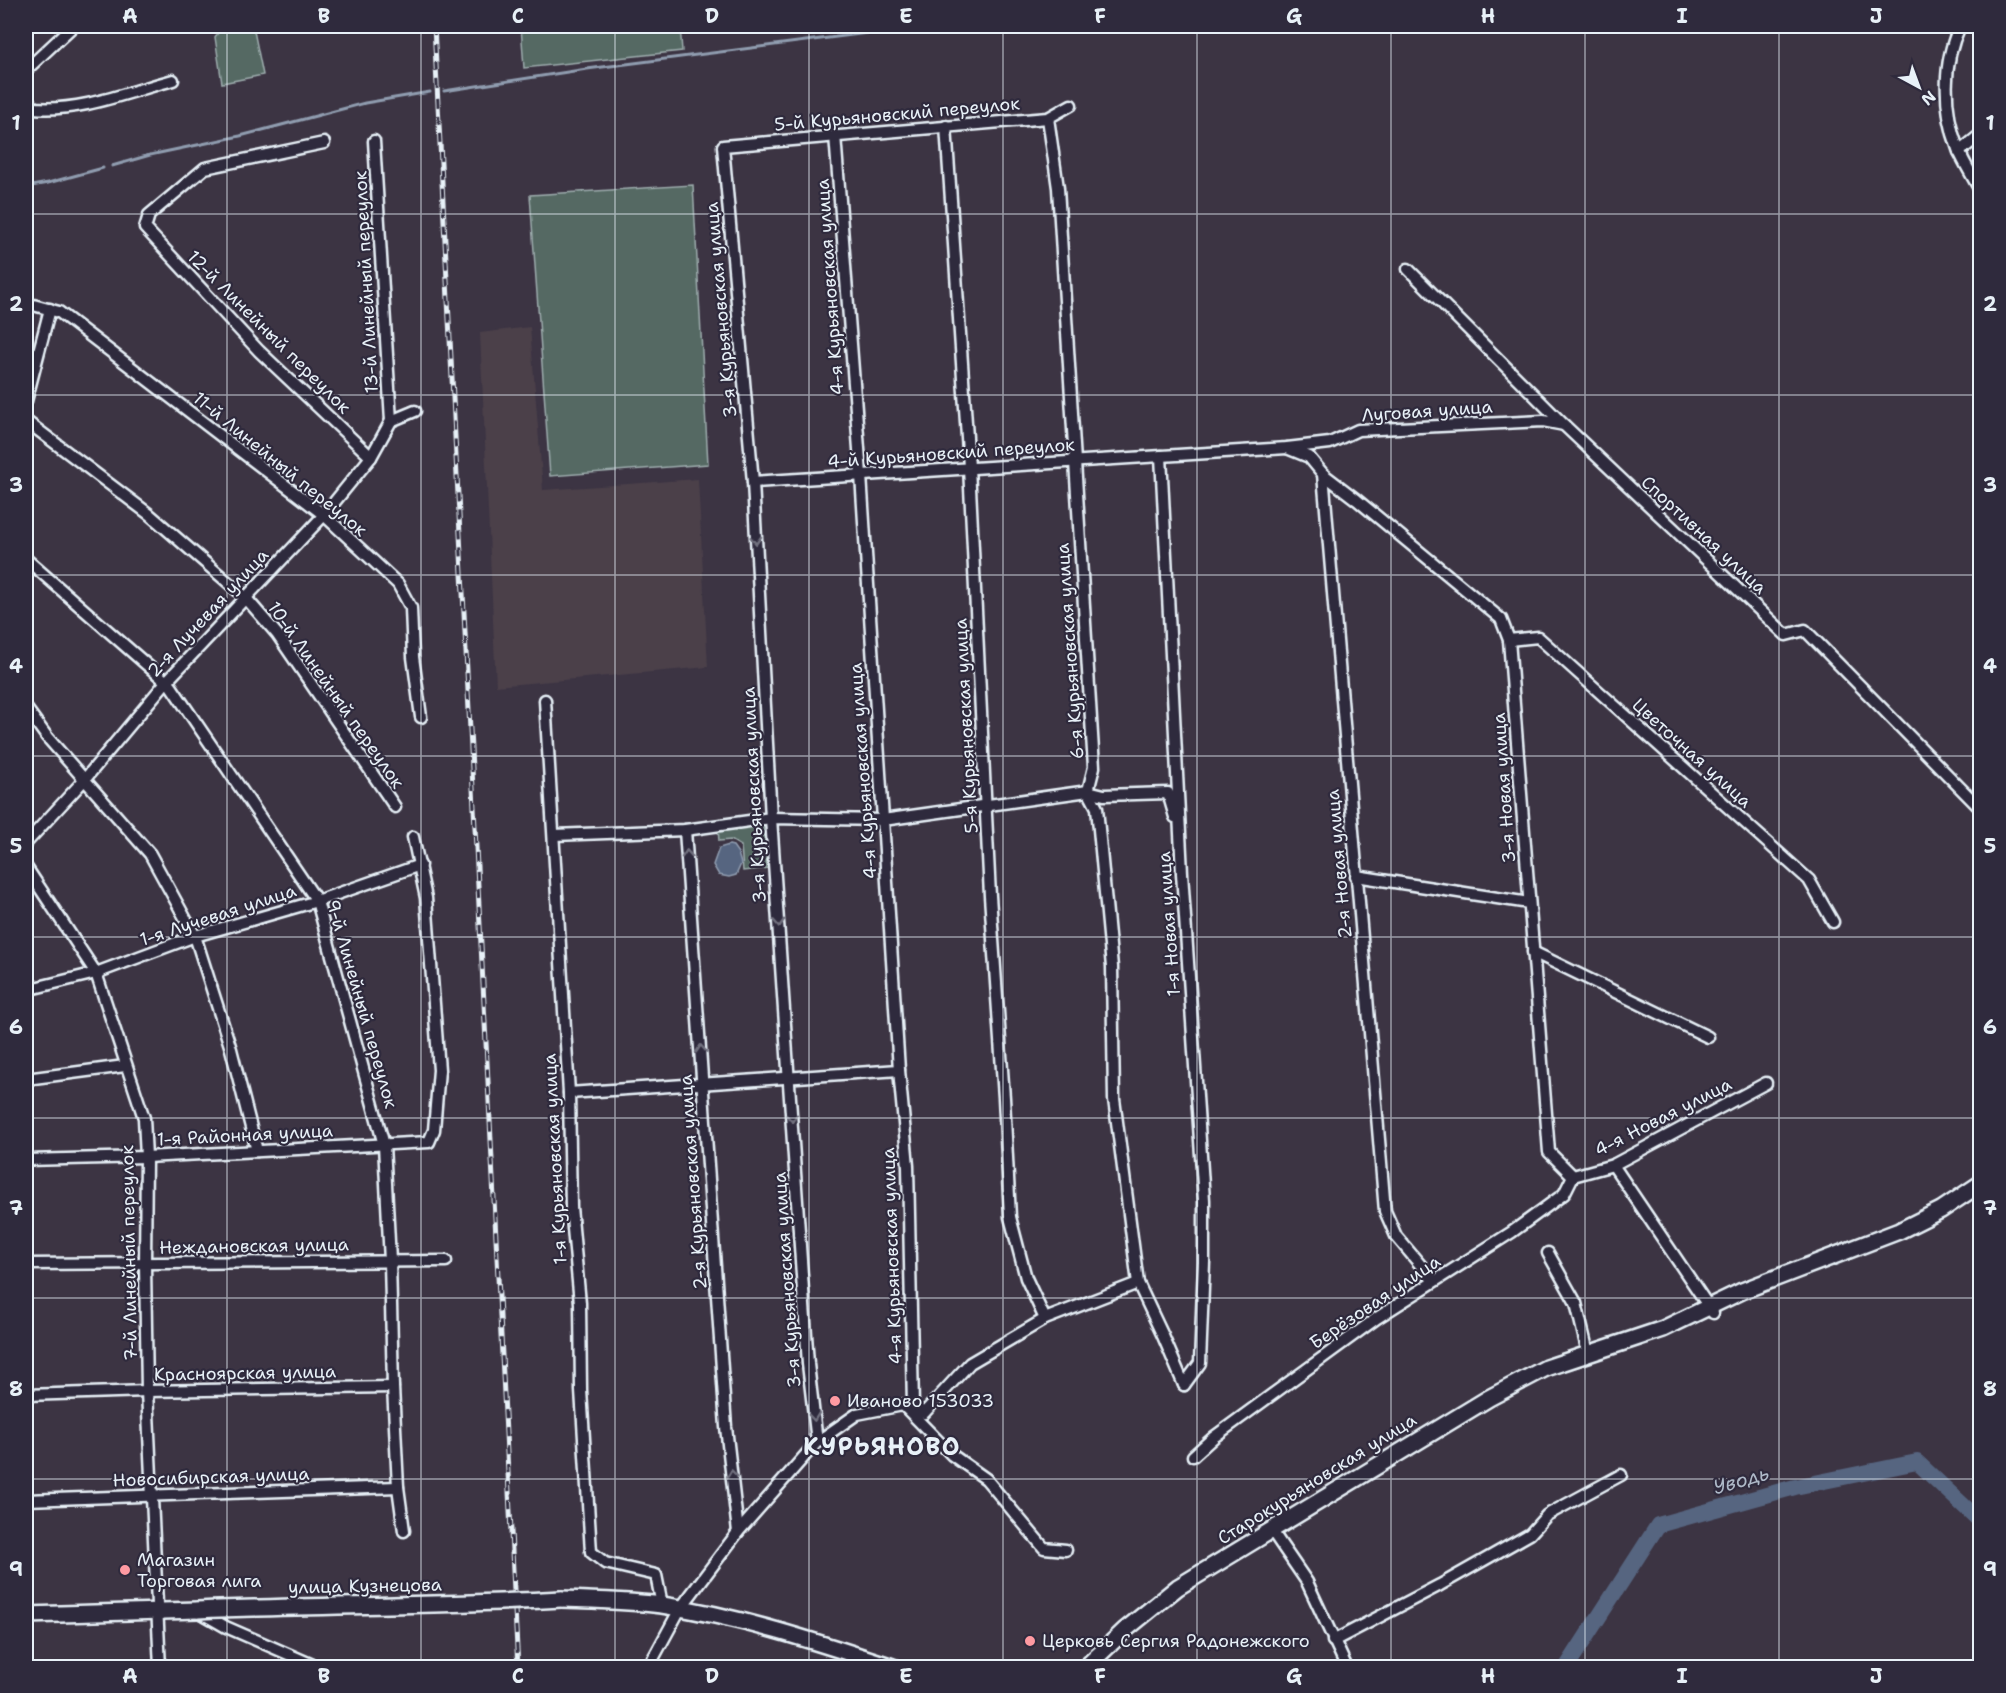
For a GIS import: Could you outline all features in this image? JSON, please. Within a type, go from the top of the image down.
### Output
[{"type":"main road","name":"Старокурьяновская улица","points":[[1085,1668],[1125,1630],[1178,1587],[1489,1398],[1546,1368],[1663,1329],[1711,1310],[1742,1291],[1899,1231],[1941,1210],[1980,1184]]},
{"type":"main road","points":[[1711,1310],[1902,1240],[1946,1218],[1980,1196]]},
{"type":"main road","name":"улица Кузнецова","points":[[26,1615],[472,1604],[561,1599],[626,1601],[662,1605],[727,1618],[834,1647],[896,1668]]},
{"type":"street","points":[[26,70],[73,26]]},
{"type":"street","points":[[1960,26],[1950,54],[1947,93],[1952,131],[1959,152],[1980,190]]},
{"type":"street","points":[[26,98],[34,108],[70,108],[173,80]]},
{"type":"street","name":"5-й Курьяновский переулок","points":[[723,146],[1048,118],[1071,105]]},
{"type":"street","name":"6-я Курьяновская улица","points":[[1048,118],[1058,188],[1094,767],[1088,791]]},
{"type":"street","name":"5-я Курьяновская улица","points":[[946,126],[969,467],[1010,1217],[1026,1278],[1045,1319]]},
{"type":"street","name":"4-я Курьяновская улица","points":[[835,135],[861,475],[899,1070],[908,1166],[908,1406]]},
{"type":"street","points":[[1959,152],[1980,135]]},
{"type":"street","name":"13-й Линейный переулок","points":[[374,141],[391,421]]},
{"type":"street","name":"12-й Линейный переулок","points":[[324,143],[205,168],[149,215],[146,228],[260,351],[371,457]]},
{"type":"street","name":"3-я Курьяновская улица","points":[[723,146],[753,482],[771,818],[808,1364],[817,1442]]},
{"type":"street","name":"Спортивная улица","points":[[1408,269],[1564,425],[1786,635],[1805,630],[1980,808]]},
{"type":"street","points":[[26,303],[55,311],[26,401]]},
{"type":"street","name":"11-й Линейный переулок","points":[[55,311],[324,516],[398,584],[411,608],[413,657],[421,717]]},
{"type":"street","points":[[391,421],[415,411]]},
{"type":"street","name":"2-я Лучевая улица","points":[[26,843],[85,779],[166,682],[324,516],[371,457],[391,421]]},
{"type":"street","name":"Луговая улица","points":[[1156,457],[1330,443],[1358,430],[1543,421],[1564,425]]},
{"type":"street","name":"10-й Линейный переулок","points":[[26,422],[149,514],[245,597],[277,634],[394,807]]},
{"type":"street","points":[[1287,448],[1309,458],[1323,474]]},
{"type":"street","name":"4-й Курьяновский переулок","points":[[753,482],[1156,457]]},
{"type":"street","name":"1-я Новая улица","points":[[1138,1283],[1164,1335],[1184,1385],[1200,1363],[1204,1200],[1156,457]]},
{"type":"street","name":"3-я Новая улица","points":[[1323,474],[1501,619],[1509,640],[1549,1152],[1573,1176]]},
{"type":"street","name":"2-я Новая улица","points":[[1323,474],[1385,1210],[1396,1236],[1434,1281]]},
{"type":"street","name":"9-й Линейный переулок","points":[[26,559],[171,686],[318,901],[384,1145],[398,1487],[404,1531]]},
{"type":"street","name":"Цветочная улица","points":[[1509,640],[1538,637],[1809,880],[1833,922]]},
{"type":"street","name":"1-я Курьяновская улица","points":[[546,700],[569,1093],[571,1206],[580,1303],[581,1390],[591,1552],[605,1563],[656,1575],[662,1605]]},
{"type":"street","points":[[26,708],[47,737],[150,854],[195,936],[231,1049],[257,1151]]},
{"type":"street","points":[[554,835],[685,830],[771,818],[883,820],[1088,791],[1104,795],[1168,793],[1180,837]]},
{"type":"street","points":[[648,1668],[681,1609],[738,1532],[817,1442],[857,1414],[908,1406],[924,1413],[970,1363],[1045,1319],[1138,1283],[1114,1099],[1112,966],[1097,808],[1088,791]]},
{"type":"street","name":"2-я Курьяновская улица","points":[[685,830],[726,1428],[738,1532]]},
{"type":"street","points":[[413,837],[420,865]]},
{"type":"street","name":"1-я Лучевая улица","points":[[26,990],[96,973],[195,936],[318,901],[420,865]]},
{"type":"street","name":"1-я Районная улица","points":[[26,1160],[146,1157],[429,1142],[434,1130],[439,1070],[426,898],[420,865]]},
{"type":"street","name":"7-й Линейный переулок","points":[[26,867],[96,973],[144,1118],[147,1391],[160,1668]]},
{"type":"street","points":[[1356,876],[1529,903]]},
{"type":"street","points":[[1533,952],[1708,1037]]},
{"type":"street","points":[[26,1079],[125,1066]]},
{"type":"street","points":[[569,1093],[899,1070]]},
{"type":"street","name":"4-я Новая улица","points":[[1573,1176],[1613,1165],[1766,1083]]},
{"type":"street","points":[[1613,1165],[1711,1310]]},
{"type":"street","name":"Берёзовая улица","points":[[1193,1456],[1215,1437],[1367,1325],[1512,1232],[1564,1194],[1573,1176]]},
{"type":"street","points":[[1548,1253],[1576,1303],[1588,1353]]},
{"type":"street","name":"Неждановская улица","points":[[26,1264],[446,1261]]},
{"type":"street","name":"Красноярская улица","points":[[26,1395],[393,1387]]},
{"type":"street","points":[[908,1406],[952,1455],[986,1479],[1044,1548],[1066,1550]]},
{"type":"street","points":[[1333,1641],[1440,1585],[1530,1534],[1547,1515],[1621,1475]]},
{"type":"street","name":"Новосибирская улица","points":[[26,1500],[398,1487]]},
{"type":"street","points":[[1272,1531],[1307,1582],[1347,1668]]},
{"type":"street","points":[[198,1610],[226,1627],[320,1668]]},
{"type":"shaded area","points":[[530,327],[543,490],[698,479],[708,667],[496,686],[480,333]]},
{"type":"green space","points":[[223,26],[253,26],[263,75],[222,83],[215,37]]},
{"type":"green space","points":[[521,26],[680,26],[682,51],[524,68]]},
{"type":"green space","points":[[693,185],[708,464],[550,476],[530,195]]},
{"type":"green space","points":[[763,824],[768,868],[743,871],[741,846],[731,840],[719,841],[718,829]]},
{"type":"water","points":[[733,846],[738,853],[741,864],[736,875],[729,877],[719,875],[713,865],[719,848]]},
{"type":"waterway","points":[[444,91],[587,69],[936,26]]},
{"type":"waterway","points":[[112,166],[150,155],[240,136],[365,103],[430,92]]},
{"type":"waterway","points":[[26,187],[103,168]]},
{"type":"waterway","name":"Уводь","points":[[1566,1668],[1658,1525],[1795,1487],[1917,1462],[1980,1521]]},
{"type":"railway","points":[[434,26],[518,1668]]},
{"type":"place","name":"Иваново 153033","points":[[835,1401]]},
{"type":"place","name":"Магазин Торговая лига","points":[[125,1570]]},
{"type":"place","name":"Церковь Сергия Радонежского","points":[[1030,1641]]},
{"type":"district","name":"КУРЬЯНОВО","points":[[882,1447]]}]
